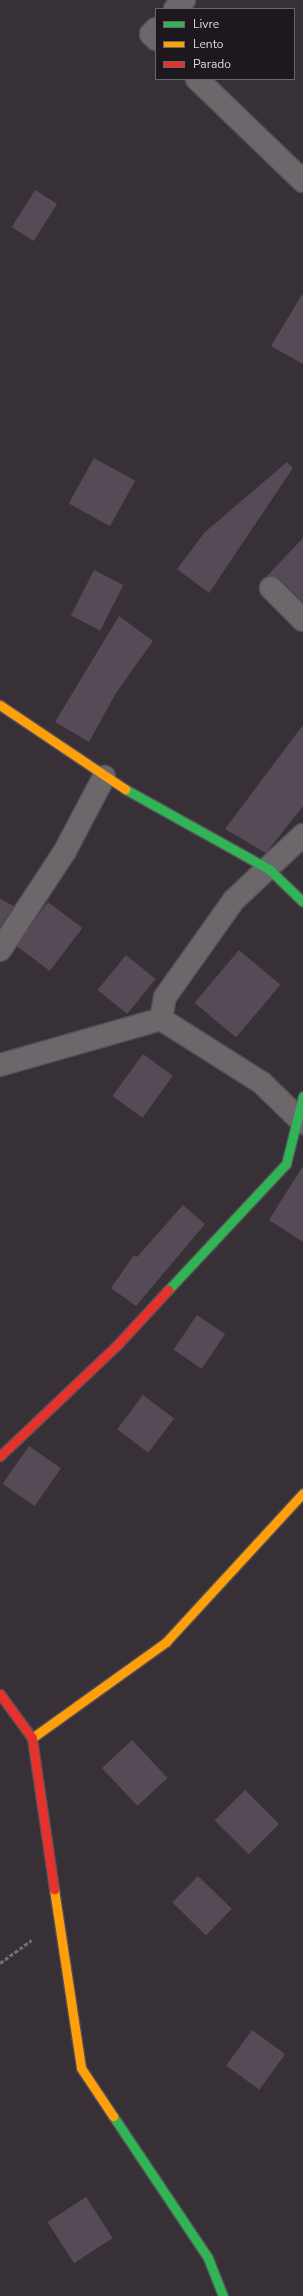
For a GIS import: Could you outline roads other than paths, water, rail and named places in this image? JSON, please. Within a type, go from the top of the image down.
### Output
[{"type":"street","points":[[176,8],[184,0]]},
{"type":"street","points":[[155,30],[151,34],[155,39]]},
{"type":"street","points":[[197,80],[303,181]]},
{"type":"street","points":[[271,588],[303,620]]},
{"type":"street","points":[[0,705],[104,777],[269,869],[303,902]]},
{"type":"street","points":[[0,950],[65,851],[104,777]]},
{"type":"street","points":[[161,1019],[165,997],[234,900],[269,869],[303,835]]},
{"type":"street","points":[[0,1065],[161,1019],[262,1083],[301,1121]]},
{"type":"street","points":[[0,1456],[118,1344],[286,1164],[301,1121],[303,1096]]},
{"type":"street","points":[[32,1738],[166,1642],[303,1493]]},
{"type":"street","points":[[0,1694],[32,1738],[80,2068],[208,2258],[223,2296]]}]
